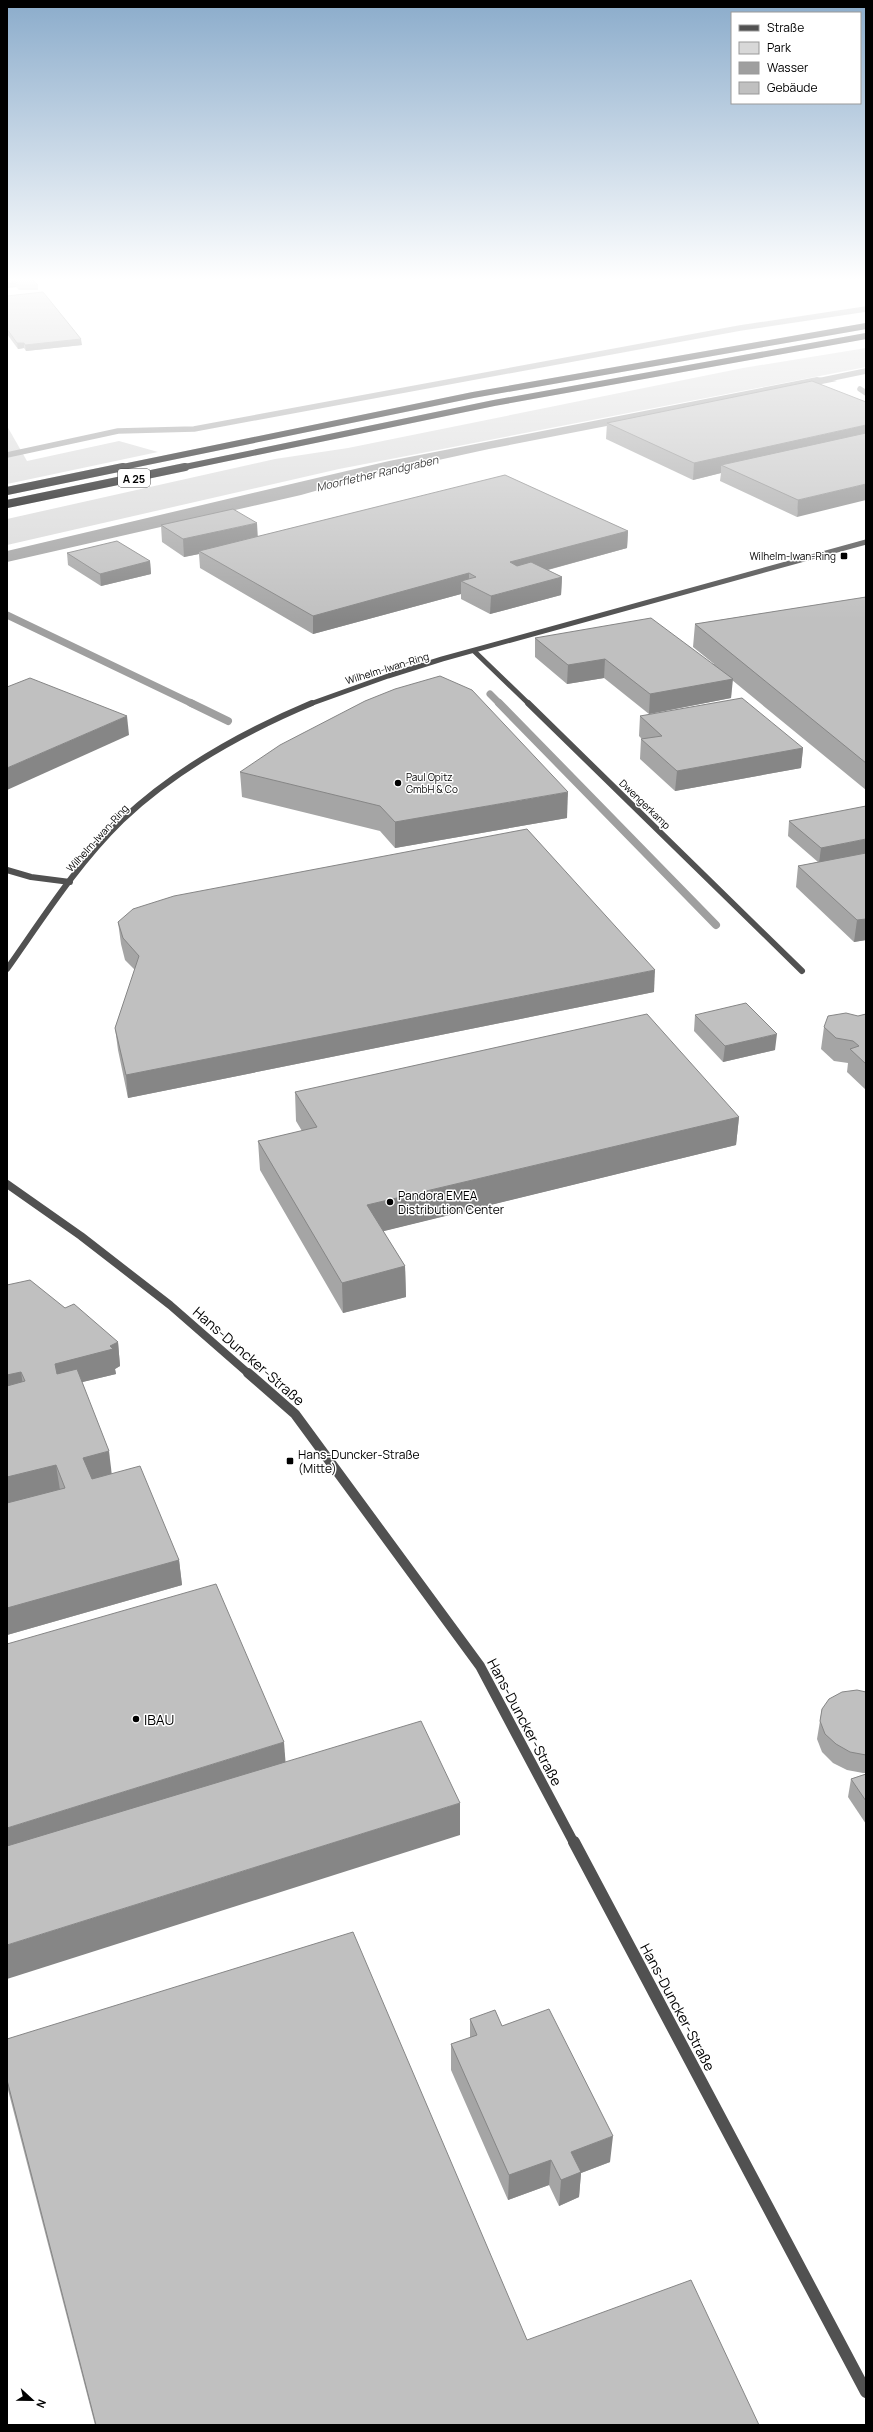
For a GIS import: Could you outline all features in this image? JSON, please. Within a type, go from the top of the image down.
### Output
[{"type":"highway","name":"A 25","points":[[7,491],[482,393]]},
{"type":"highway","name":"A 25","points":[[7,504],[494,403],[547,393]]},
{"type":"street","name":"Wilhelm-Iwan-Ring","points":[[7,969],[70,882],[109,835],[140,803],[179,773],[224,744],[260,726],[351,688],[474,650],[866,542]]},
{"type":"street","name":"Dwengerkamp","points":[[474,650],[802,971]]},
{"type":"street","points":[[7,870],[31,878],[70,882]]},
{"type":"street","name":"Hans-Duncker-Straße","points":[[7,1184],[81,1236],[170,1305],[295,1414],[480,1666],[866,2392]]},
{"type":"green space","points":[[617,393],[729,393],[339,469],[7,545],[7,519],[275,459],[348,448]]},
{"type":"green space","points":[[7,426],[27,461],[119,441],[158,452],[7,484]]},
{"type":"water","name":"Moorflether Randgraben","points":[[733,393],[773,393],[489,449],[379,473],[301,495],[7,562],[7,551],[389,461]]},
{"type":"building","points":[[751,393],[844,393],[866,402],[866,425],[694,463],[607,423]]},
{"type":"building","points":[[866,433],[866,484],[798,500],[721,465]]},
{"type":"building","points":[[505,475],[628,531],[510,562],[517,566],[531,562],[562,577],[491,596],[461,581],[476,577],[469,573],[313,616],[199,551]]},
{"type":"building","points":[[233,509],[257,523],[183,539],[161,525]]},
{"type":"building","points":[[117,541],[150,561],[100,574],[67,553]]},
{"type":"building","points":[[866,597],[866,763],[695,624]]},
{"type":"building","points":[[651,618],[733,679],[650,694],[605,659],[568,665],[535,638]]},
{"type":"building","name":"Paul Opitz GmbH & Co","points":[[440,676],[472,690],[568,792],[395,822],[380,806],[240,772],[280,745],[365,701],[395,689]]},
{"type":"building","points":[[30,678],[127,716],[7,768],[7,687]]},
{"type":"building","points":[[742,698],[803,748],[677,771],[641,739],[662,736],[640,716]]},
{"type":"building","points":[[866,806],[866,839],[821,848],[789,821]]},
{"type":"building","points":[[527,829],[655,970],[126,1075],[115,1028],[139,956],[123,938],[118,922],[133,909],[174,896]]},
{"type":"building","points":[[866,853],[866,919],[857,920],[798,866]]},
{"type":"building","points":[[746,1003],[777,1034],[725,1046],[695,1015]]},
{"type":"building","points":[[846,1013],[858,1016],[866,1014],[866,1064],[850,1049],[859,1046],[853,1041],[836,1038],[824,1027],[828,1016]]},
{"type":"building","name":"Pandora EMEA Distribution Center","points":[[647,1014],[739,1117],[367,1205],[405,1266],[342,1283],[258,1141],[317,1127],[295,1092]]},
{"type":"building","points":[[30,1280],[65,1308],[74,1304],[118,1342],[110,1346],[113,1349],[55,1364],[57,1374],[77,1369],[109,1451],[83,1458],[92,1479],[140,1466],[179,1560],[7,1608],[7,1503],[65,1488],[56,1465],[7,1477],[7,1386],[25,1381],[21,1372],[7,1375],[7,1285]]},
{"type":"building","name":"IBAU","points":[[216,1584],[284,1742],[7,1828],[7,1644]]},
{"type":"building","points":[[857,1690],[866,1692],[866,1755],[850,1752],[836,1744],[825,1734],[820,1721],[822,1709],[829,1699],[842,1692]]},
{"type":"building","points":[[421,1721],[460,1803],[7,1945],[7,1846]]},
{"type":"building","points":[[866,1774],[866,1801],[851,1779]]},
{"type":"building","points":[[353,1932],[527,2340],[691,2280],[759,2425],[96,2425],[7,2080],[7,2039]]},
{"type":"building","points":[[549,2009],[613,2136],[571,2152],[581,2172],[561,2180],[551,2160],[509,2175],[451,2044],[477,2035],[470,2019],[495,2010],[502,2026]]},
{"type":"waterway","points":[[7,455],[118,431],[194,429],[386,393]]},
{"type":"waterway","points":[[7,615],[193,704]]},
{"type":"waterway","points":[[490,694],[499,703]]},
{"type":"waterway","points":[[191,703],[228,721]]},
{"type":"waterway","points":[[499,703],[716,925]]},
{"type":"place","name":"Wilhelm-Iwan-Ring","points":[[844,556]]},
{"type":"place","name":"Paul Opitz GmbH & Co","points":[[398,783]]},
{"type":"place","name":"Pandora EMEA Distribution Center","points":[[390,1202]]},
{"type":"place","name":"Hans-Duncker-Straße (Mitte)","points":[[290,1461]]},
{"type":"place","name":"IBAU","points":[[136,1719]]}]
